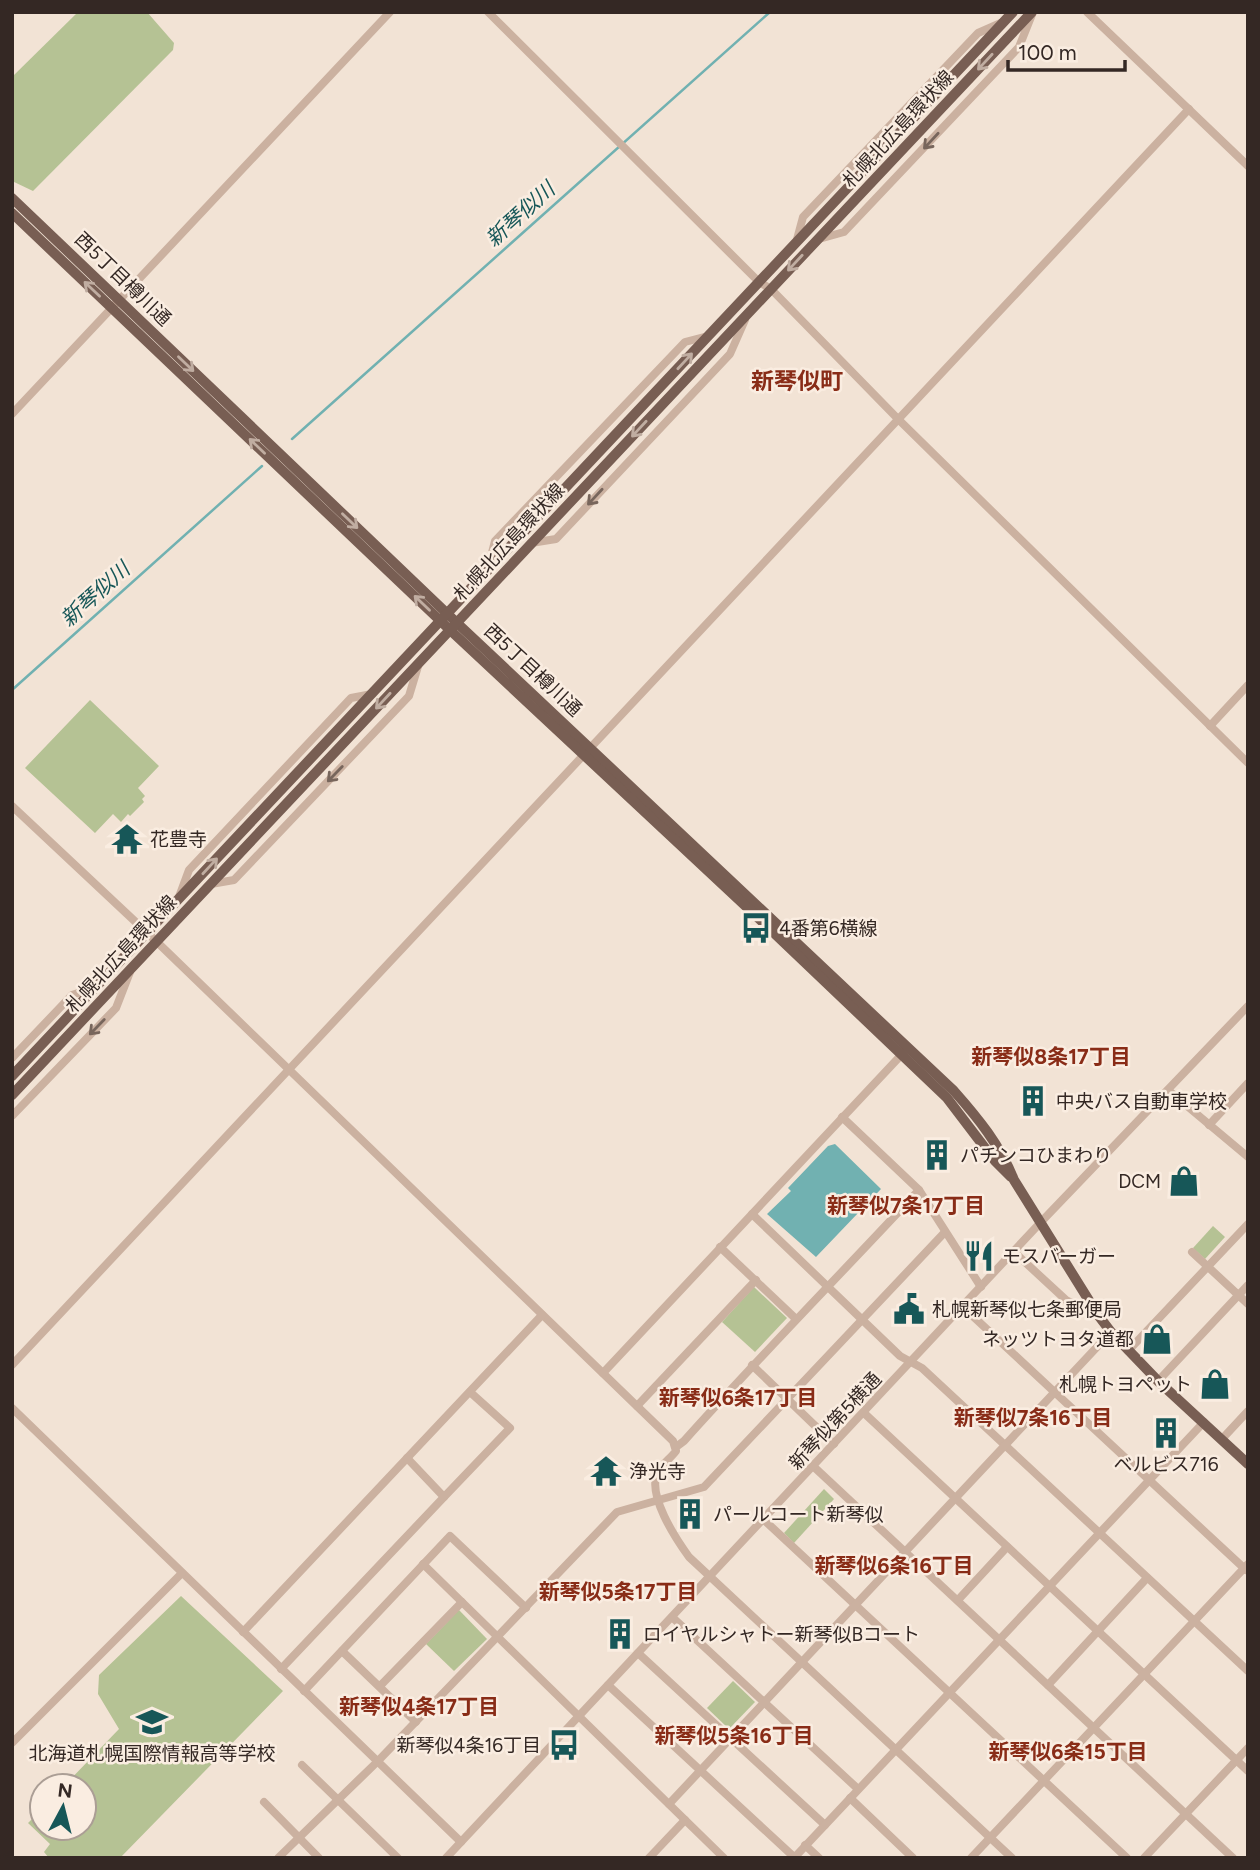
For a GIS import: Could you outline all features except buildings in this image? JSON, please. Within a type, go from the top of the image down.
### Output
[{"type":"main road","name":"札幌北広島環状線","points":[[12,1076],[1013,12]]},
{"type":"main road","name":"札幌北広島環状線","points":[[12,1095],[1032,12]]},
{"type":"main road","name":"西5丁目樽川通","points":[[12,198],[116,304],[904,1051],[947,1098],[995,1161],[1014,1180],[1111,1332],[1158,1381],[1248,1464]]},
{"type":"main road","name":"西5丁目樽川通","points":[[12,213],[116,304]]},
{"type":"street","points":[[12,414],[390,12]]},
{"type":"street","points":[[488,12],[1248,763]]},
{"type":"street","points":[[1087,12],[1248,166]]},
{"type":"street","points":[[12,1365],[1189,109]]},
{"type":"street","points":[[531,543],[556,539],[730,354],[747,314]]},
{"type":"street","points":[[488,571],[495,541],[685,342],[709,335]]},
{"type":"street","points":[[211,884],[234,880],[409,696],[419,663]]},
{"type":"street","points":[[1210,726],[1246,692]]},
{"type":"street","points":[[12,806],[603,1373],[676,1447]]},
{"type":"street","points":[[12,1116],[116,1008],[131,969]]},
{"type":"street","points":[[12,1058],[72,995],[95,988]]},
{"type":"street","name":"新琴似第5横通","points":[[446,1858],[1041,1223],[1247,1008]]},
{"type":"street","points":[[603,1373],[904,1051]]},
{"type":"street","points":[[1209,1125],[1248,1083]]},
{"type":"street","points":[[1168,1090],[1246,1153]]},
{"type":"street","points":[[842,1116],[919,1190],[981,1287]]},
{"type":"street","points":[[919,1190],[676,1447],[675,1453],[656,1475],[655,1484],[658,1500],[670,1530],[709,1577],[1012,1858]]},
{"type":"street","points":[[752,1214],[900,1356],[922,1368],[1248,1671]]},
{"type":"street","points":[[1128,1351],[1248,1224]]},
{"type":"street","points":[[278,1858],[416,1722],[617,1512],[705,1487],[946,1232]]},
{"type":"street","points":[[720,1247],[796,1319]]},
{"type":"street","points":[[1014,1252],[1066,1300],[1098,1315]]},
{"type":"street","points":[[1192,1252],[1248,1304]]},
{"type":"street","points":[[637,1406],[756,1280]]},
{"type":"street","points":[[1158,1381],[1248,1285]]},
{"type":"street","points":[[963,1307],[1246,1568],[971,1858]]},
{"type":"street","points":[[243,1632],[542,1315]]},
{"type":"street","points":[[669,1804],[1111,1332]]},
{"type":"street","points":[[752,1366],[834,1444]]},
{"type":"street","points":[[281,1669],[510,1428],[470,1392]]},
{"type":"street","points":[[12,1408],[461,1842]]},
{"type":"street","points":[[1222,1439],[1248,1411]]},
{"type":"street","points":[[864,1413],[1248,1771]]},
{"type":"street","points":[[608,1685],[794,1857],[1204,1422]]},
{"type":"street","points":[[407,1458],[444,1497]]},
{"type":"street","points":[[813,1466],[1233,1858]]},
{"type":"street","points":[[763,1519],[1127,1858]]},
{"type":"street","points":[[304,1691],[450,1536],[526,1608]]},
{"type":"street","points":[[958,1600],[1007,1547]]},
{"type":"street","points":[[423,1564],[724,1858]]},
{"type":"street","points":[[12,1743],[182,1573]]},
{"type":"street","points":[[1048,1685],[1147,1578]]},
{"type":"street","points":[[380,1686],[461,1602]]},
{"type":"street","points":[[672,1617],[858,1789]]},
{"type":"street","points":[[342,1651],[416,1722]]},
{"type":"street","points":[[639,1653],[825,1825]]},
{"type":"street","points":[[1144,1858],[1248,1748]]},
{"type":"street","points":[[302,1765],[398,1858]]},
{"type":"street","points":[[850,1798],[913,1858]]},
{"type":"street","points":[[264,1802],[319,1858]]},
{"type":"street","points":[[650,1857],[685,1820]]},
{"type":"street","points":[[805,1845],[819,1858]]},
{"type":"green space","points":[[78,12],[147,12],[174,43],[173,50],[33,191],[12,181],[12,77]]},
{"type":"green space","points":[[90,700],[159,766],[138,788],[145,796],[142,799],[144,802],[121,822],[113,814],[95,833],[25,768]]},
{"type":"green space","points":[[1213,1226],[1225,1237],[1205,1259],[1193,1248]]},
{"type":"green space","points":[[754,1287],[787,1318],[755,1352],[722,1322]]},
{"type":"green space","points":[[824,1489],[834,1499],[794,1543],[784,1533]]},
{"type":"green space","name":"北海道札幌国際情報高等学校","points":[[181,1596],[283,1691],[120,1858],[49,1858],[44,1852],[50,1844],[48,1842],[98,1842],[98,1772],[78,1772],[119,1729],[98,1694],[99,1675]]},
{"type":"green space","points":[[459,1610],[487,1639],[454,1671],[426,1644]]},
{"type":"green space","points":[[733,1681],[755,1702],[729,1729],[707,1708]]},
{"type":"water","points":[[835,1144],[881,1189],[816,1257],[767,1214],[791,1191],[788,1188],[828,1146]]},
{"type":"waterway","name":"新琴似川","points":[[292,439],[770,12]]},
{"type":"waterway","name":"新琴似川","points":[[12,690],[262,466]]},
{"type":"place","name":"花豊寺","points":[[127,839]]},
{"type":"place","name":"4番第6横線","points":[[756,928]]},
{"type":"place","name":"中央バス自動車学校","points":[[1033,1101]]},
{"type":"place","name":"パチンコひまわり","points":[[937,1155]]},
{"type":"place","name":"DCM","points":[[1184,1181]]},
{"type":"place","name":"モスバーガー","points":[[979,1256]]},
{"type":"place","name":"札幌新琴似七条郵便局","points":[[909,1309]]},
{"type":"place","name":"ネッツトヨタ道都","points":[[1157,1339]]},
{"type":"place","name":"札幌トヨペット","points":[[1215,1384]]},
{"type":"place","name":"ベルビス716","points":[[1166,1433]]},
{"type":"place","name":"浄光寺","points":[[606,1471]]},
{"type":"place","name":"パールコート新琴似","points":[[690,1514]]},
{"type":"place","name":"ロイヤルシャトー新琴似Bコート","points":[[620,1634]]},
{"type":"place","name":"北海道札幌国際情報高等学校","points":[[152,1722]]},
{"type":"place","name":"新琴似4条16丁目","points":[[564,1745]]},
{"type":"district","name":"新琴似町","points":[[797,381]]},
{"type":"district","name":"新琴似8条17丁目","points":[[1051,1056]]},
{"type":"district","name":"新琴似7条17丁目","points":[[906,1205]]},
{"type":"district","name":"新琴似6条17丁目","points":[[738,1397]]},
{"type":"district","name":"新琴似7条16丁目","points":[[1033,1417]]},
{"type":"district","name":"新琴似6条16丁目","points":[[894,1565]]},
{"type":"district","name":"新琴似5条17丁目","points":[[618,1591]]},
{"type":"district","name":"新琴似4条17丁目","points":[[419,1706]]},
{"type":"district","name":"新琴似5条16丁目","points":[[734,1735]]},
{"type":"district","name":"新琴似6条15丁目","points":[[1068,1751]]}]
